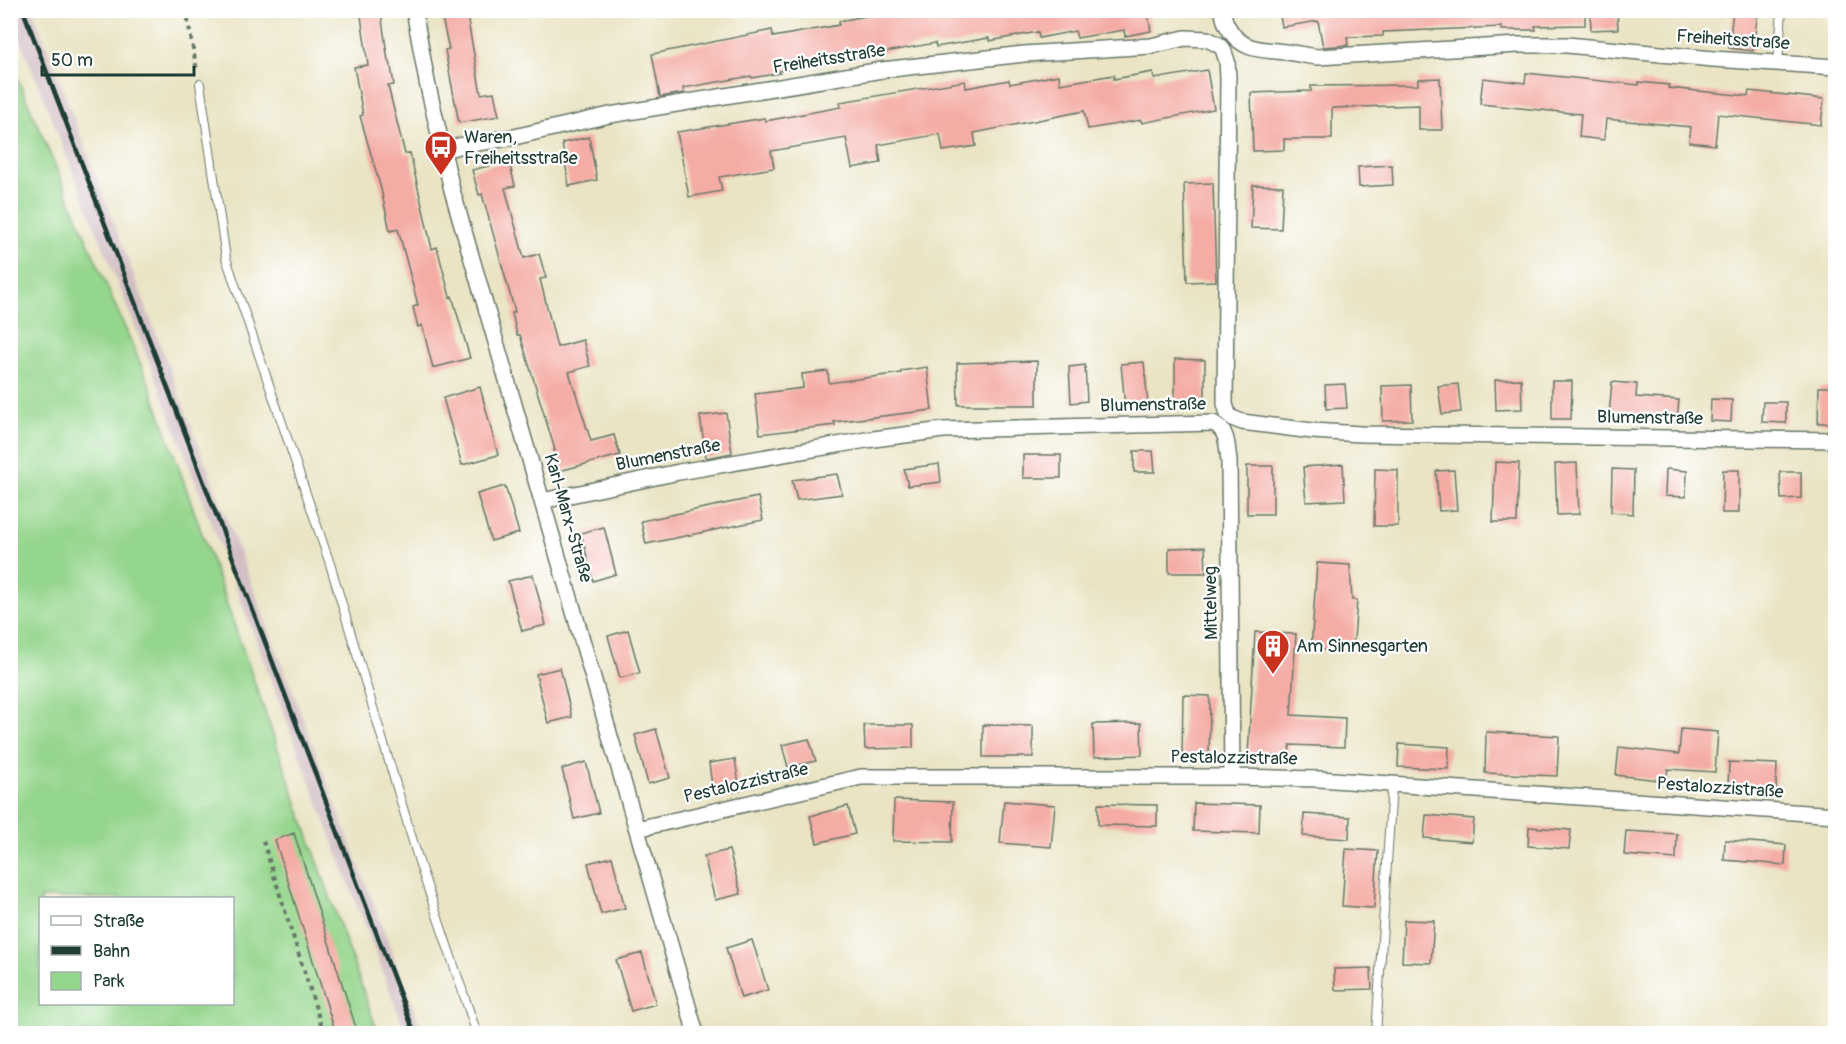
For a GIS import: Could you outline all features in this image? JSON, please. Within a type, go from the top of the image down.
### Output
[{"type":"street","name":"Karl-Marx-Straße","points":[[414,10],[452,190],[696,1034]]},
{"type":"street","points":[[1223,10],[1226,24],[1236,39]]},
{"type":"street","name":"Freiheitsstraße","points":[[443,150],[514,137],[620,113],[892,69],[1024,54],[1151,46],[1185,38],[1207,39],[1222,49]]},
{"type":"street","name":"Freiheitsstraße","points":[[1236,39],[1257,50],[1318,57],[1518,45],[1567,45],[1836,67]]},
{"type":"street","points":[[1222,49],[1227,61],[1228,77],[1225,404],[1228,414],[1227,424]]},
{"type":"street","name":"Blumenstraße","points":[[542,501],[679,472],[866,440],[943,430],[1209,422],[1361,434],[1836,440]]},
{"type":"street","name":"Mittelweg","points":[[1227,424],[1232,777]]},
{"type":"street","name":"Pestalozzistraße","points":[[637,829],[861,777],[1232,777],[1331,780],[1836,815]]},
{"type":"lane","points":[[1778,64],[1782,10]]},
{"type":"lane","points":[[1222,49],[1236,39]]},
{"type":"lane","points":[[200,84],[226,258],[330,564],[420,865],[477,1034]]},
{"type":"lane","points":[[1376,1034],[1392,785]]},
{"type":"path","points":[[186,10],[200,84]]},
{"type":"path","points":[[263,841],[324,1034]]},
{"type":"shaded area","points":[[11,10],[33,11],[423,1033],[406,1033],[157,381],[11,17]]},
{"type":"green space","points":[[10,61],[150,386],[378,1033],[11,1033]]},
{"type":"building","points":[[440,10],[466,10],[481,94],[494,92],[499,116],[459,123],[445,50],[449,49]]},
{"type":"building","points":[[882,10],[1147,10],[1151,31],[1125,36],[1124,30],[1077,38],[1075,31],[1039,38],[1038,32],[936,47],[935,43],[779,71],[780,73],[752,78],[751,76],[683,88],[684,93],[660,97],[652,54],[772,30],[773,37],[839,25],[839,21],[883,13]]},
{"type":"building","points":[[1279,10],[1585,10],[1585,25],[1535,26],[1536,30],[1502,30],[1502,27],[1383,32],[1383,36],[1347,37],[1348,45],[1323,47],[1318,21],[1282,27]]},
{"type":"building","points":[[1590,10],[1617,10],[1618,29],[1591,30]]},
{"type":"building","points":[[1733,10],[1758,10],[1753,51],[1729,48]]},
{"type":"building","points":[[381,13],[394,85],[388,86],[405,154],[410,153],[432,249],[437,247],[470,358],[433,368],[422,325],[418,327],[413,307],[418,305],[398,229],[390,231],[381,189],[360,116],[363,115],[354,67],[368,65],[361,16]]},
{"type":"building","points":[[1207,70],[1214,109],[1142,123],[1141,120],[1088,129],[1084,111],[974,133],[976,146],[943,151],[940,134],[878,145],[881,163],[852,168],[846,138],[771,151],[774,168],[719,177],[722,191],[689,197],[677,132],[765,118],[765,121],[841,107],[840,102],[965,81],[966,88],[1009,80],[1010,84],[1059,75],[1060,84],[1114,75],[1114,79],[1153,72],[1154,79]]},
{"type":"building","points":[[1526,73],[1639,85],[1639,82],[1669,85],[1668,88],[1748,96],[1749,91],[1824,99],[1821,125],[1718,114],[1715,145],[1689,142],[1691,127],[1606,119],[1604,140],[1579,137],[1581,114],[1480,104],[1483,78],[1525,83]]},
{"type":"building","points":[[1440,78],[1442,130],[1419,130],[1419,105],[1332,108],[1332,139],[1284,139],[1284,150],[1253,151],[1251,93],[1311,91],[1311,86],[1418,85],[1418,79]]},
{"type":"building","points":[[589,137],[597,180],[569,186],[562,143]]},
{"type":"building","points":[[509,161],[515,186],[505,188],[524,258],[539,254],[546,278],[540,279],[557,347],[583,340],[590,366],[569,372],[591,441],[614,435],[620,455],[559,471],[555,450],[520,335],[517,335],[512,313],[515,312],[482,194],[479,195],[472,170]]},
{"type":"building","points":[[1392,165],[1393,185],[1359,187],[1358,167]]},
{"type":"building","points":[[1213,183],[1216,281],[1187,282],[1184,184]]},
{"type":"building","points":[[1253,185],[1283,186],[1281,229],[1251,228]]},
{"type":"building","points":[[1175,359],[1205,360],[1205,401],[1175,401]]},
{"type":"building","points":[[1037,361],[1037,405],[958,405],[957,363]]},
{"type":"building","points":[[1144,362],[1148,404],[1125,406],[1121,364]]},
{"type":"building","points":[[1085,365],[1087,401],[1071,403],[1069,367]]},
{"type":"building","points":[[927,367],[932,410],[760,434],[755,394],[803,388],[802,374],[828,371],[829,383]]},
{"type":"building","points":[[1521,379],[1522,409],[1496,410],[1495,380]]},
{"type":"building","points":[[1552,381],[1572,381],[1571,419],[1552,419]]},
{"type":"building","points":[[1612,382],[1637,384],[1636,397],[1679,400],[1677,422],[1609,415]]},
{"type":"building","points":[[1345,384],[1347,408],[1326,409],[1325,385]]},
{"type":"building","points":[[1458,384],[1461,412],[1442,414],[1438,386]]},
{"type":"building","points":[[1411,385],[1412,420],[1383,421],[1382,386]]},
{"type":"building","points":[[480,387],[498,455],[462,465],[443,398]]},
{"type":"building","points":[[1819,387],[1836,387],[1836,423],[1818,423]]},
{"type":"building","points":[[1711,399],[1732,400],[1731,422],[1710,421]]},
{"type":"building","points":[[1763,402],[1786,402],[1786,423],[1762,422]]},
{"type":"building","points":[[726,413],[732,453],[706,458],[700,416]]},
{"type":"building","points":[[1134,451],[1153,451],[1155,472],[1134,472]]},
{"type":"building","points":[[1023,455],[1061,455],[1061,478],[1023,478]]},
{"type":"building","points":[[1495,462],[1519,463],[1517,522],[1493,522]]},
{"type":"building","points":[[1577,463],[1579,514],[1557,515],[1555,464]]},
{"type":"building","points":[[939,464],[941,482],[908,486],[904,469]]},
{"type":"building","points":[[1343,464],[1345,500],[1306,502],[1303,467]]},
{"type":"building","points":[[1247,466],[1273,466],[1273,514],[1247,514]]},
{"type":"building","points":[[1375,469],[1398,470],[1398,526],[1374,526]]},
{"type":"building","points":[[1612,469],[1634,470],[1633,514],[1611,512]]},
{"type":"building","points":[[1666,469],[1687,471],[1686,497],[1665,496]]},
{"type":"building","points":[[1454,470],[1457,510],[1439,511],[1436,471]]},
{"type":"building","points":[[1723,470],[1739,470],[1739,513],[1722,513]]},
{"type":"building","points":[[1780,472],[1801,472],[1801,498],[1781,499]]},
{"type":"building","points":[[837,474],[842,494],[797,500],[792,480]]},
{"type":"building","points":[[505,486],[519,533],[491,541],[477,494]]},
{"type":"building","points":[[758,497],[763,520],[646,544],[641,521]]},
{"type":"building","points":[[604,527],[616,574],[593,581],[581,533]]},
{"type":"building","points":[[1205,547],[1206,573],[1169,573],[1169,548]]},
{"type":"building","points":[[1317,563],[1350,565],[1352,600],[1357,600],[1353,652],[1311,649]]},
{"type":"building","points":[[533,575],[546,625],[522,631],[508,581]]},
{"type":"building","points":[[628,630],[640,673],[620,678],[608,636]]},
{"type":"building","name":"Am Sinnesgarten","points":[[1255,632],[1296,634],[1291,715],[1345,718],[1344,747],[1290,745],[1289,757],[1248,755]]},
{"type":"building","points":[[560,668],[572,717],[548,723],[536,674]]},
{"type":"building","points":[[1183,695],[1210,696],[1209,758],[1182,758]]},
{"type":"building","points":[[1141,723],[1142,755],[1094,757],[1093,724]]},
{"type":"building","points":[[864,725],[913,725],[913,748],[865,749]]},
{"type":"building","points":[[983,725],[1033,726],[1033,757],[983,757]]},
{"type":"building","points":[[656,729],[670,778],[648,784],[635,735]]},
{"type":"building","points":[[1681,729],[1718,732],[1715,772],[1668,769],[1666,781],[1616,775],[1619,747],[1679,754]]},
{"type":"building","points":[[1486,732],[1559,736],[1557,776],[1485,773]]},
{"type":"building","points":[[809,739],[816,761],[788,767],[782,745]]},
{"type":"building","points":[[1399,744],[1449,747],[1448,769],[1398,767]]},
{"type":"building","points":[[735,759],[740,791],[713,794],[709,763]]},
{"type":"building","points":[[586,762],[599,813],[574,819],[562,769]]},
{"type":"building","points":[[1729,762],[1777,764],[1776,789],[1728,787]]},
{"type":"building","points":[[894,800],[953,802],[952,842],[893,841]]},
{"type":"building","points":[[1004,801],[1055,805],[1051,847],[1000,843]]},
{"type":"building","points":[[1194,803],[1260,805],[1259,833],[1193,831]]},
{"type":"building","points":[[1098,804],[1157,805],[1157,826],[1098,825]]},
{"type":"building","points":[[848,806],[855,834],[817,843],[810,816]]},
{"type":"building","points":[[1304,814],[1350,817],[1349,839],[1303,836]]},
{"type":"building","points":[[1426,815],[1474,819],[1472,842],[1424,838]]},
{"type":"building","points":[[1529,827],[1571,830],[1569,849],[1528,846]]},
{"type":"building","points":[[1626,831],[1677,834],[1676,859],[1624,855]]},
{"type":"building","points":[[294,833],[358,1034],[336,1034],[275,840]]},
{"type":"building","points":[[1725,840],[1786,845],[1785,865],[1724,860]]},
{"type":"building","points":[[1346,849],[1378,851],[1374,908],[1342,906]]},
{"type":"building","points":[[729,850],[741,894],[715,900],[704,856]]},
{"type":"building","points":[[612,857],[625,908],[601,914],[588,863]]},
{"type":"building","points":[[1404,920],[1434,921],[1431,963],[1402,962]]},
{"type":"building","points":[[752,940],[768,990],[741,998],[726,948]]},
{"type":"building","points":[[642,953],[656,1004],[631,1011],[616,960]]},
{"type":"building","points":[[1371,968],[1372,989],[1335,990],[1334,969]]},
{"type":"railway","points":[[23,10],[415,1034]]},
{"type":"place","name":"Waren, Freiheitsstraße","points":[[441,176]]},
{"type":"place","name":"Am Sinnesgarten","points":[[1273,675]]}]
